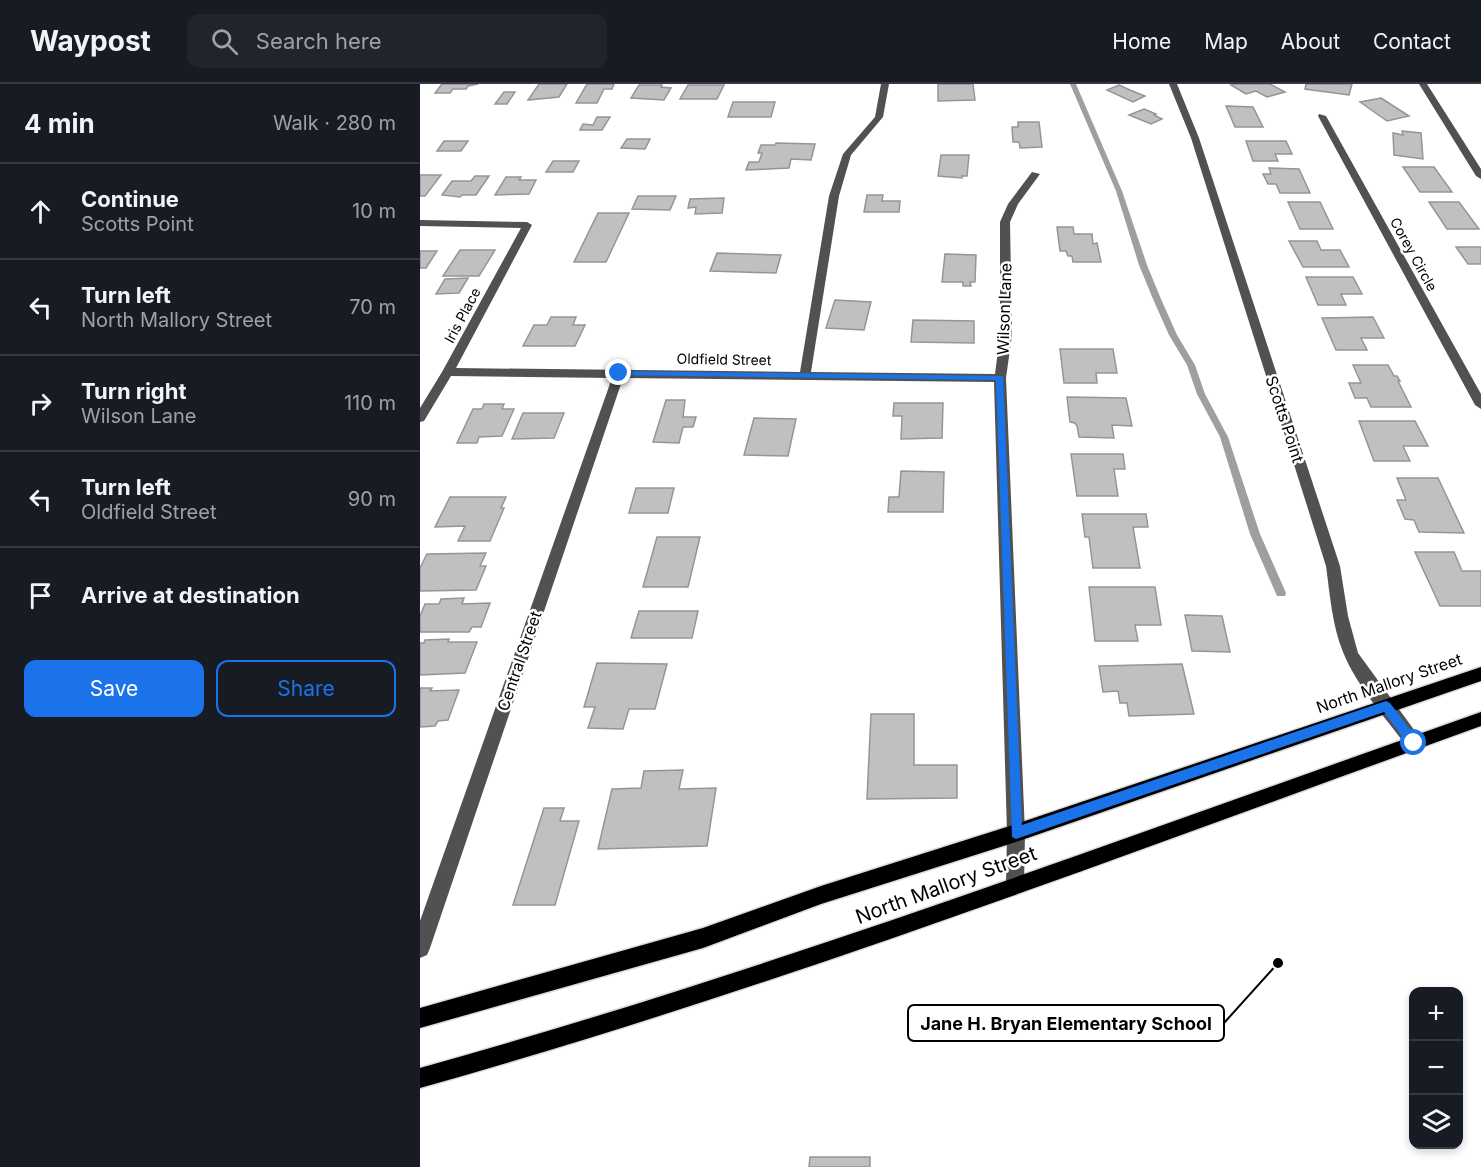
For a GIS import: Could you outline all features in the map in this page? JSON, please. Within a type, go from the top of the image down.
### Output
[{"type":"main road","name":"North Mallory Street","points":[[420,1018],[703,938],[821,895],[1016,833],[1481,675]]},
{"type":"main road","name":"North Mallory Street","points":[[420,1078],[520,1050],[717,988],[1015,885],[1481,719]]},
{"type":"street","points":[[805,375],[814,331],[834,196],[847,154],[879,117],[885,84]]},
{"type":"street","name":"Scotts Point","points":[[1173,84],[1194,138],[1333,566],[1347,645],[1356,664],[1414,743]]},
{"type":"street","points":[[1423,84],[1481,176]]},
{"type":"street","name":"Corey Circle","points":[[1322,116],[1481,405]]},
{"type":"street","name":"Wilson Lane","points":[[1015,885],[1016,833],[1000,378],[1006,335],[1005,222],[1013,204],[1035,174]]},
{"type":"street","name":"Iris Place","points":[[420,223],[527,225],[448,372],[420,418]]},
{"type":"street","name":"Oldfield Street","points":[[448,372],[1000,378]]},
{"type":"street","name":"Central Street","points":[[420,948],[619,373]]},
{"type":"building","points":[[442,84],[478,84],[468,86],[466,89],[453,89],[450,93],[435,93]]},
{"type":"building","points":[[539,84],[567,84],[559,97],[528,100]]},
{"type":"building","points":[[587,84],[614,84],[612,89],[604,89],[597,103],[576,103]]},
{"type":"building","points":[[938,84],[973,84],[975,100],[938,101]]},
{"type":"building","points":[[1270,84],[1285,92],[1267,97],[1256,91],[1246,94],[1231,85]]},
{"type":"building","points":[[1306,84],[1352,84],[1349,95],[1305,89]]},
{"type":"building","points":[[639,85],[662,85],[661,87],[671,88],[664,100],[631,98]]},
{"type":"building","points":[[688,85],[724,85],[717,99],[680,99]]},
{"type":"building","points":[[1119,85],[1145,96],[1133,102],[1107,90]]},
{"type":"building","points":[[504,92],[515,92],[507,104],[495,104]]},
{"type":"building","points":[[1381,98],[1409,116],[1387,121],[1360,102]]},
{"type":"building","points":[[733,102],[775,102],[771,117],[728,117]]},
{"type":"building","points":[[1226,106],[1253,107],[1263,127],[1235,127]]},
{"type":"building","points":[[1144,109],[1162,119],[1151,124],[1129,115]]},
{"type":"building","points":[[597,117],[610,117],[602,130],[580,130],[583,124],[593,125]]},
{"type":"building","points":[[1018,122],[1039,122],[1042,147],[1020,148],[1019,142],[1013,142],[1012,127],[1018,127]]},
{"type":"building","points":[[1402,131],[1421,133],[1423,159],[1394,155],[1393,133],[1403,135]]},
{"type":"building","points":[[627,139],[650,139],[645,149],[621,148]]},
{"type":"building","points":[[444,141],[468,141],[461,151],[437,151]]},
{"type":"building","points":[[1246,141],[1286,141],[1292,154],[1275,154],[1278,161],[1253,161]]},
{"type":"building","points":[[776,143],[815,144],[811,160],[791,159],[789,168],[746,170],[749,162],[759,162],[762,153],[758,153],[761,145],[775,145]]},
{"type":"building","points":[[941,155],[969,155],[967,176],[962,176],[962,178],[938,176]]},
{"type":"building","points":[[553,161],[579,161],[573,172],[546,172]]},
{"type":"building","points":[[1403,167],[1434,167],[1452,192],[1420,192]]},
{"type":"building","points":[[1269,168],[1299,169],[1310,193],[1280,193],[1276,184],[1268,184],[1263,174],[1271,174]]},
{"type":"building","points":[[420,175],[441,175],[425,196],[420,196]]},
{"type":"building","points":[[475,176],[489,176],[476,195],[460,197],[442,195],[452,181],[471,181]]},
{"type":"building","points":[[506,177],[536,180],[529,194],[495,195]]},
{"type":"building","points":[[867,195],[883,195],[882,201],[900,201],[899,212],[864,212]]},
{"type":"building","points":[[638,196],[676,196],[670,210],[632,209]]},
{"type":"building","points":[[724,198],[722,213],[695,214],[696,207],[688,208],[690,199]]},
{"type":"building","points":[[1288,202],[1320,202],[1333,229],[1300,229]]},
{"type":"building","points":[[1429,202],[1459,202],[1479,229],[1447,229]]},
{"type":"building","points":[[598,213],[629,213],[606,262],[574,262]]},
{"type":"building","points":[[1057,227],[1073,227],[1074,234],[1092,234],[1093,244],[1097,243],[1101,262],[1073,262],[1072,256],[1068,256],[1066,251],[1060,251]]},
{"type":"building","points":[[1289,241],[1317,241],[1321,250],[1340,250],[1349,267],[1303,267]]},
{"type":"building","points":[[1456,247],[1481,247],[1481,264],[1468,264]]},
{"type":"building","points":[[460,250],[495,250],[479,276],[443,276]]},
{"type":"building","points":[[420,251],[437,251],[426,268],[420,268]]},
{"type":"building","points":[[717,253],[781,255],[776,273],[710,271]]},
{"type":"building","points":[[945,254],[976,255],[975,282],[970,282],[971,286],[963,286],[963,282],[942,282]]},
{"type":"building","points":[[1306,277],[1353,277],[1362,294],[1341,294],[1346,305],[1318,305]]},
{"type":"building","points":[[468,278],[459,293],[436,294],[445,279]]},
{"type":"building","points":[[835,300],[871,302],[864,330],[826,328]]},
{"type":"building","points":[[551,317],[576,317],[573,325],[585,325],[575,346],[523,346],[534,325],[547,325]]},
{"type":"building","points":[[1373,317],[1384,338],[1361,338],[1367,350],[1336,350],[1322,318]]},
{"type":"building","points":[[913,320],[974,321],[974,343],[911,342]]},
{"type":"building","points":[[1060,349],[1113,349],[1117,373],[1096,373],[1097,383],[1064,383]]},
{"type":"building","points":[[1353,365],[1388,365],[1400,381],[1398,381],[1411,407],[1371,407],[1367,398],[1355,398],[1349,383],[1361,383]]},
{"type":"building","points":[[1067,397],[1126,398],[1132,426],[1112,425],[1114,438],[1079,437],[1077,426],[1070,422]]},
{"type":"building","points":[[666,400],[685,400],[683,417],[696,417],[693,427],[683,427],[679,443],[653,442]]},
{"type":"building","points":[[894,403],[943,403],[942,438],[901,439],[902,416],[893,416]]},
{"type":"building","points":[[484,404],[504,404],[502,409],[514,409],[502,436],[479,437],[477,443],[457,443],[473,409],[482,409]]},
{"type":"building","points":[[523,413],[564,413],[554,438],[512,439]]},
{"type":"building","points":[[754,418],[796,419],[788,456],[744,455]]},
{"type":"building","points":[[1359,421],[1415,421],[1428,446],[1403,446],[1410,461],[1374,461]]},
{"type":"building","points":[[1071,454],[1123,454],[1125,469],[1114,469],[1118,496],[1077,496]]},
{"type":"building","points":[[901,471],[944,472],[943,512],[888,512],[889,497],[899,497]]},
{"type":"building","points":[[1397,478],[1438,478],[1464,533],[1419,532],[1414,520],[1405,519],[1397,500],[1406,500]]},
{"type":"building","points":[[636,488],[674,488],[668,513],[629,513]]},
{"type":"building","points":[[450,497],[506,497],[501,508],[504,508],[490,541],[458,541],[465,526],[435,527]]},
{"type":"building","points":[[1082,514],[1146,514],[1148,527],[1133,527],[1140,568],[1093,568],[1089,537],[1085,537]]},
{"type":"building","points":[[657,537],[700,537],[688,587],[643,587]]},
{"type":"building","points":[[1415,552],[1454,552],[1462,571],[1481,571],[1481,606],[1440,606]]},
{"type":"building","points":[[486,553],[480,566],[486,566],[476,590],[420,591],[420,568],[427,554]]},
{"type":"building","points":[[1089,587],[1155,587],[1161,625],[1135,625],[1138,641],[1095,641]]},
{"type":"building","points":[[464,598],[462,604],[490,603],[481,627],[472,627],[469,632],[420,632],[420,616],[425,604],[439,604],[441,599]]},
{"type":"building","points":[[639,611],[698,611],[692,638],[631,638]]},
{"type":"building","points":[[1185,615],[1222,616],[1230,652],[1192,651]]},
{"type":"building","points":[[449,639],[448,642],[477,642],[465,673],[420,675],[420,643],[424,643],[425,640]]},
{"type":"building","points":[[597,663],[667,664],[655,709],[629,709],[623,729],[588,728],[595,707],[584,707]]},
{"type":"building","points":[[1182,664],[1194,714],[1129,716],[1127,703],[1120,703],[1118,691],[1103,692],[1099,666]]},
{"type":"building","points":[[420,688],[432,688],[430,691],[459,690],[448,720],[438,721],[435,726],[420,727]]},
{"type":"building","points":[[871,714],[914,714],[914,765],[957,765],[957,798],[867,799]]},
{"type":"building","points":[[683,770],[679,789],[716,788],[707,846],[598,849],[612,789],[641,788],[644,771]]},
{"type":"building","points":[[544,808],[564,808],[560,821],[579,821],[555,905],[513,905]]},
{"type":"building","points":[[810,1157],[870,1157],[870,1167],[809,1167]]},
{"type":"waterway","points":[[1073,84],[1119,191],[1143,265],[1157,299],[1173,335],[1191,365],[1201,394],[1224,437],[1255,534],[1281,593]]},
{"type":"place","name":"Jane H. Bryan Elementary School","points":[[1278,963]]},
{"type":"route","points":[[619,373],[1000,378],[1016,833],[1386,706],[1414,743]]}]
